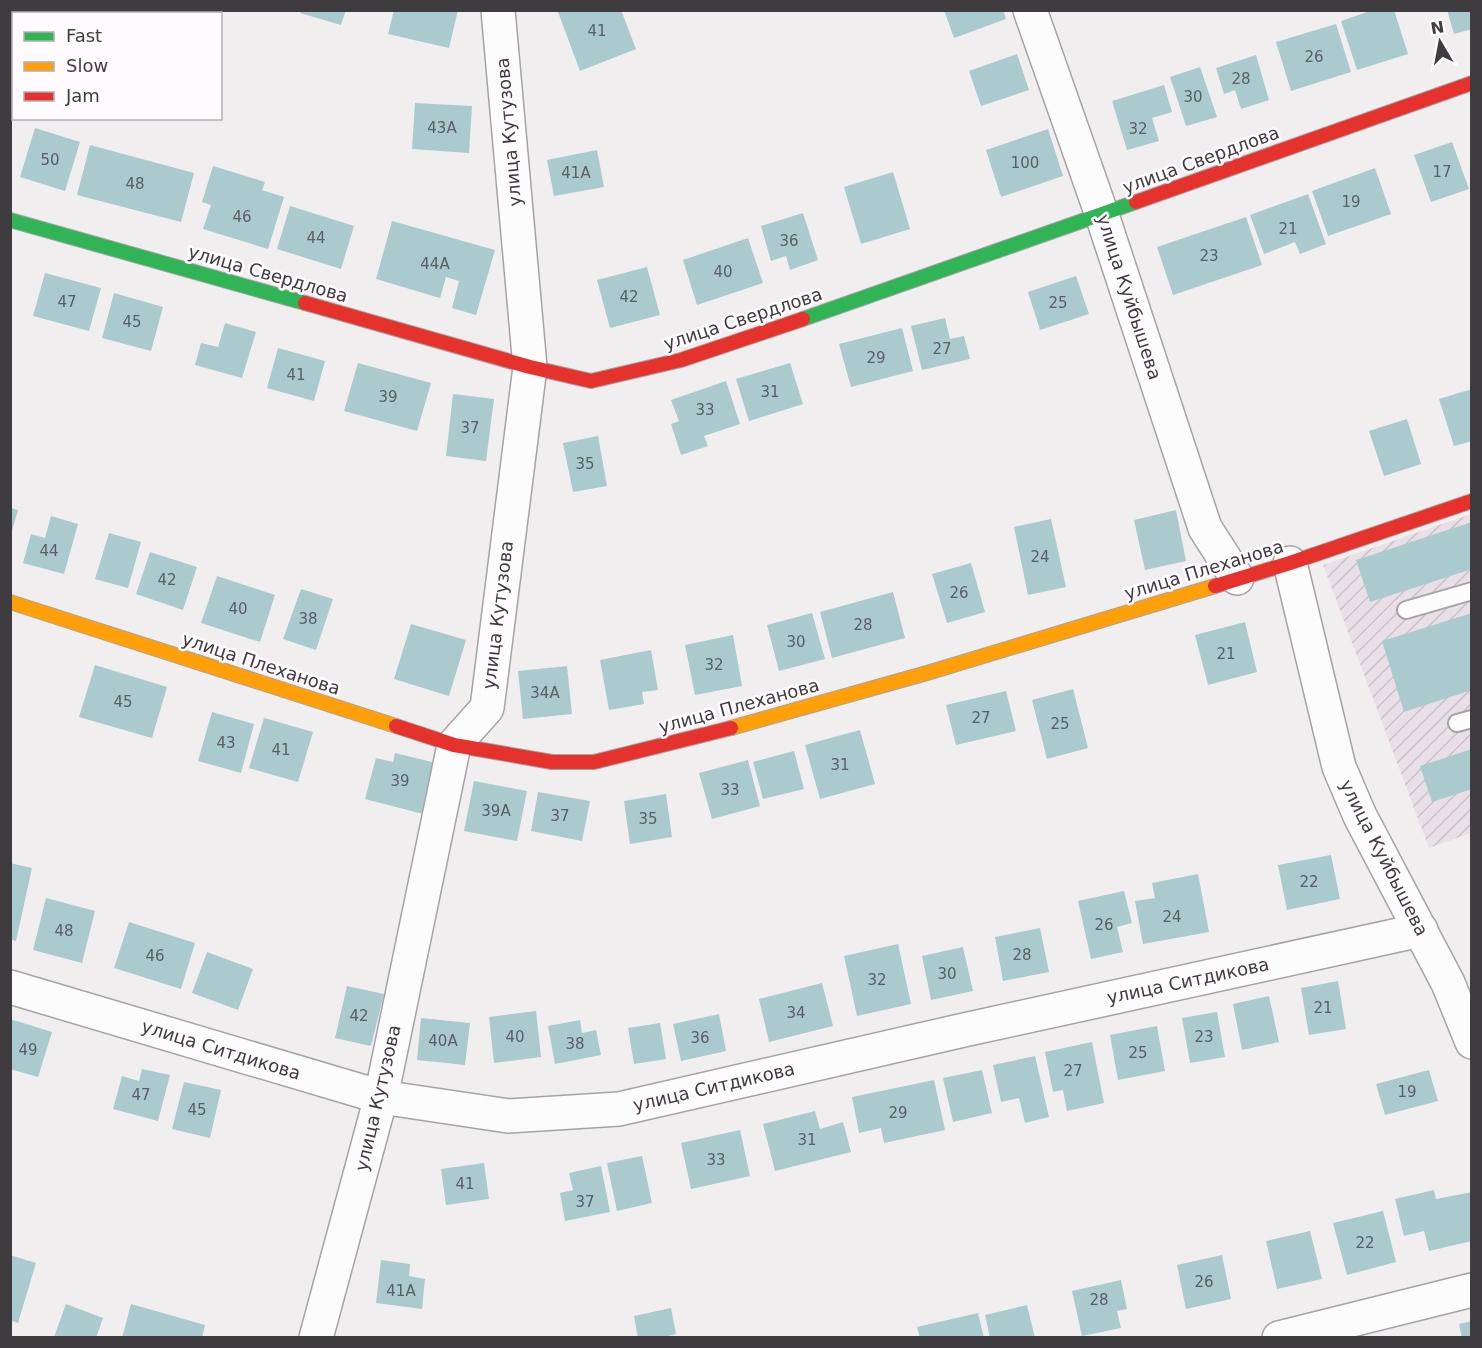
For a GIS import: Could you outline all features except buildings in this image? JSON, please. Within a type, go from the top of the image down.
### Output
[{"type":"street","name":"улица Кутузова","points":[[316,1338],[381,1097],[454,745],[487,708],[530,366],[498,10]]},
{"type":"street","name":"улица Куйбышева","points":[[1030,10],[1102,215],[1205,528],[1237,578]]},
{"type":"street","name":"улица Свердлова","points":[[10,220],[530,366],[591,381],[681,360],[1102,215],[1472,83]]},
{"type":"street","name":"улица Плеханова","points":[[10,602],[454,745],[552,762],[594,762],[728,729],[927,673],[1290,563],[1472,501]]},
{"type":"street","name":"улица Куйбышева","points":[[1290,563],[1338,767],[1360,816],[1448,983],[1472,1042]]},
{"type":"street","name":"улица Ситдикова","points":[[10,987],[381,1097],[508,1116],[619,1109],[964,1030],[1421,930]]},
{"type":"street","points":[[1279,1338],[1472,1290]]},
{"type":"lane","points":[[1406,610],[1472,591]]},
{"type":"shaded area","points":[[1471,514],[1471,833],[1429,848],[1323,565]]},
{"type":"traffic: fast","points":[[803,319],[1136,202]]},
{"type":"traffic: fast","points":[[10,220],[305,303]]},
{"type":"traffic: slow","points":[[731,728],[927,673],[1215,586]]},
{"type":"traffic: slow","points":[[10,602],[396,726]]},
{"type":"traffic: jam","points":[[1136,202],[1472,83]]},
{"type":"traffic: jam","points":[[305,303],[530,367],[591,381],[681,360],[803,319]]},
{"type":"traffic: jam","points":[[1215,586],[1472,501]]},
{"type":"traffic: jam","points":[[396,726],[454,745],[552,762],[594,762],[731,728]]}]
